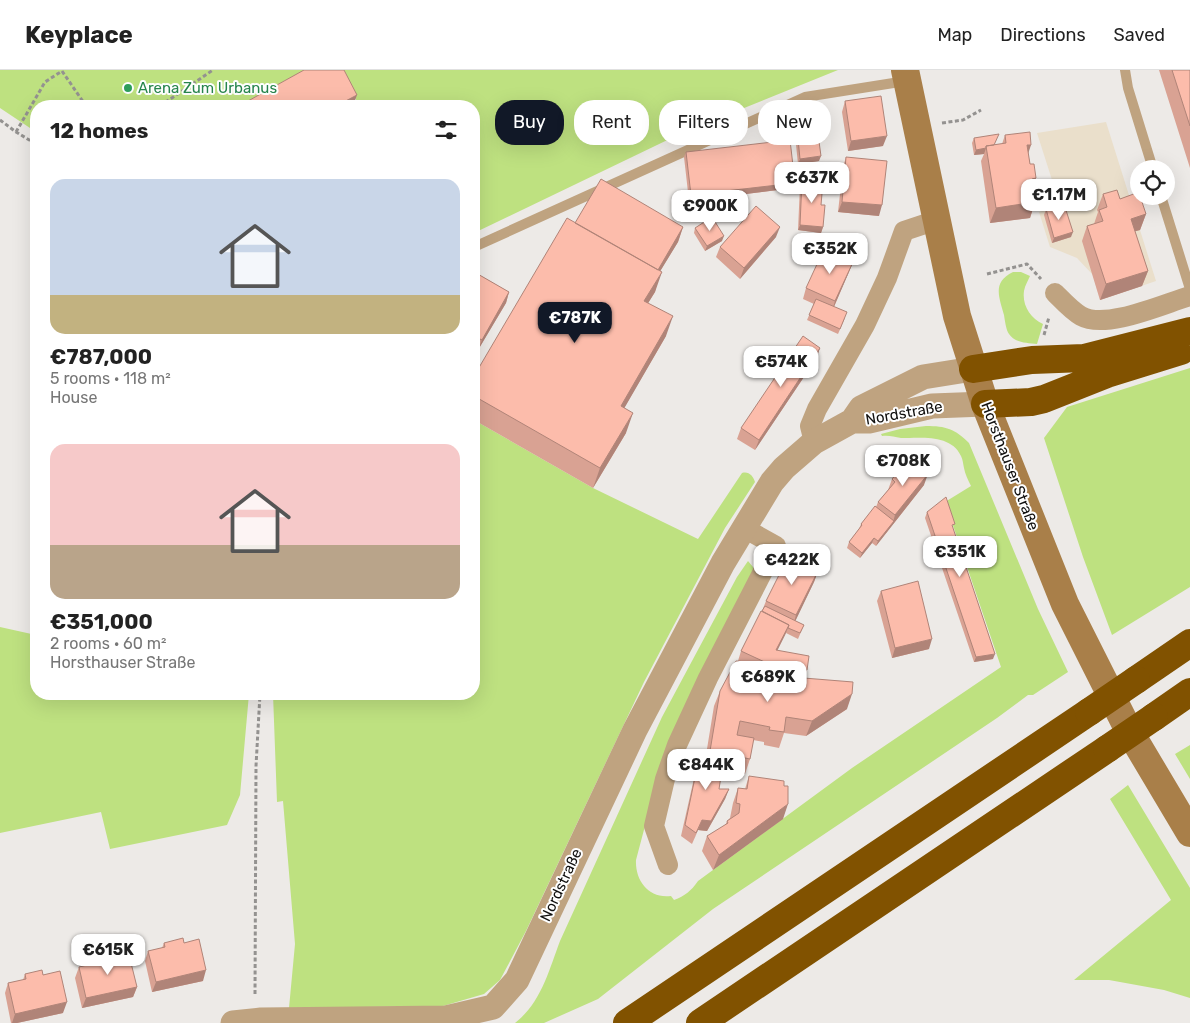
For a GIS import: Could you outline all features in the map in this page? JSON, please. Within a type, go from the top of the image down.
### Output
[{"type":"highway","points":[[973,369],[1032,360],[1084,358],[1190,331]]},
{"type":"highway","points":[[985,404],[1031,402],[1044,399],[1107,374],[1190,348]]},
{"type":"highway","points":[[627,1023],[1183,648],[1190,624]]},
{"type":"highway","points":[[700,1023],[1154,717],[1186,698]]},
{"type":"main road","name":"Horsthauser Straße","points":[[906,75],[957,316],[985,404],[1064,604],[1128,729],[1190,833]]},
{"type":"street","points":[[814,442],[810,426],[817,410],[865,325],[888,278],[904,231],[937,220]]},
{"type":"street","points":[[1055,293],[1080,316],[1091,320],[1103,321],[1117,319],[1190,296]]},
{"type":"street","name":"Nordstraße","points":[[233,1023],[261,1020],[446,1018],[493,1007],[517,980],[635,730],[723,563],[772,482],[784,468],[814,442],[852,421],[862,408],[923,377],[973,369]]},
{"type":"street","name":"Nordstraße","points":[[852,421],[869,421],[932,406],[985,404]]},
{"type":"street","points":[[668,865],[654,826],[665,779],[708,678],[776,546],[744,528]]},
{"type":"lane","points":[[1125,70],[1128,88],[1150,160]]},
{"type":"lane","points":[[480,244],[805,96],[906,75]]},
{"type":"lane","points":[[1164,205],[1190,290]]},
{"type":"path","points":[[35,100],[46,82],[62,70],[82,100]]},
{"type":"path","points":[[169,100],[213,70]]},
{"type":"path","points":[[16,132],[30,109]]},
{"type":"path","points":[[935,124],[964,120],[981,110]]},
{"type":"path","points":[[0,120],[30,140]]},
{"type":"path","points":[[987,274],[1028,264],[1055,293],[1043,339]]},
{"type":"path","points":[[255,994],[256,766],[260,700]]},
{"type":"shaded area","points":[[1106,122],[1130,198],[1130,205],[1132,205],[1156,281],[1100,300],[1093,275],[1077,258],[1050,247],[1039,212],[1060,205],[1037,133]]},
{"type":"green space","points":[[0,70],[311,70],[257,100],[30,100],[30,128],[0,108]]},
{"type":"green space","points":[[342,70],[838,70],[764,100],[758,100],[758,102],[748,106],[748,100],[659,100],[659,144],[480,230],[480,100],[356,100]]},
{"type":"green space","points":[[1013,272],[1021,272],[1030,276],[1024,291],[1024,301],[1031,315],[1043,324],[1037,344],[1018,341],[1007,330],[999,290],[1002,280]]},
{"type":"green space","points":[[1190,368],[1190,587],[1112,635],[1083,557],[1044,438],[1067,407]]},
{"type":"green space","points":[[480,423],[593,488],[698,539],[742,473],[750,474],[753,478],[755,482],[725,528],[644,682],[526,931],[500,980],[484,994],[443,1006],[289,1008],[295,944],[283,801],[277,802],[273,700],[480,700]]},
{"type":"green space","points":[[926,426],[950,429],[969,443],[1038,609],[1068,672],[1033,695],[1028,695],[997,718],[713,909],[598,999],[544,1023],[515,1023],[524,1015],[538,996],[560,941],[662,717],[737,577],[748,561],[753,567],[753,575],[655,788],[636,860],[636,868],[645,887],[656,895],[671,896],[674,900],[685,895],[698,881],[852,768],[1001,667],[945,502],[971,486],[961,456],[950,444],[943,441],[926,438],[882,436],[881,434],[900,429]]},
{"type":"green space","points":[[0,627],[30,634],[30,700],[248,700],[240,795],[227,825],[110,849],[101,812],[0,833]]},
{"type":"green space","points":[[1190,745],[1190,779],[1175,754]]},
{"type":"green space","points":[[1128,785],[1190,888],[1190,998],[1164,990],[1109,980],[1074,980],[1171,900],[1110,799]]},
{"type":"building","points":[[304,70],[344,70],[357,95],[347,100],[250,100]]},
{"type":"building","points":[[1172,70],[1190,70],[1190,126]]},
{"type":"building","points":[[881,96],[887,136],[851,141],[845,101]]},
{"type":"building","points":[[1030,132],[1031,145],[1027,145],[1030,164],[1034,164],[1036,178],[1032,179],[1035,202],[996,208],[986,146],[1006,143],[1005,135]]},
{"type":"building","points":[[999,134],[994,145],[976,150],[974,138]]},
{"type":"building","points":[[748,145],[791,145],[795,183],[691,195],[686,152]]},
{"type":"building","points":[[799,145],[819,145],[821,156],[800,159]]},
{"type":"building","points":[[846,157],[887,161],[882,205],[842,202]]},
{"type":"building","points":[[601,179],[683,227],[658,270],[575,223]]},
{"type":"building","points":[[802,180],[823,182],[821,205],[825,205],[823,227],[800,225]]},
{"type":"building","points":[[1117,190],[1120,199],[1130,195],[1130,205],[1143,205],[1146,214],[1131,219],[1148,271],[1106,284],[1087,226],[1103,221],[1099,210],[1107,207],[1103,194]]},
{"type":"building","points":[[1064,204],[1073,232],[1054,238],[1046,209]]},
{"type":"building","points":[[756,206],[780,227],[744,268],[720,247]]},
{"type":"building","points":[[712,217],[724,236],[707,246],[695,228]]},
{"type":"building","points":[[567,218],[662,272],[644,301],[673,316],[621,406],[633,413],[600,468],[480,399],[480,366]]},
{"type":"building","points":[[824,249],[853,262],[835,301],[806,288]]},
{"type":"building","points":[[480,275],[509,292],[482,340],[480,339]]},
{"type":"building","points":[[816,299],[847,312],[840,329],[809,315]]},
{"type":"building","points":[[803,336],[820,348],[759,440],[741,428]]},
{"type":"building","points":[[909,459],[928,474],[895,515],[878,502],[895,482],[892,479]]},
{"type":"building","points":[[946,497],[955,524],[952,525],[995,654],[976,657],[927,512]]},
{"type":"building","points":[[875,506],[894,521],[878,541],[874,538],[862,553],[849,542]]},
{"type":"building","points":[[788,557],[818,571],[796,615],[766,601]]},
{"type":"building","points":[[918,581],[932,639],[895,648],[881,591]]},
{"type":"building","points":[[765,606],[804,625],[800,633],[788,628],[789,625],[762,611]]},
{"type":"building","points":[[761,611],[789,625],[776,650],[809,656],[807,670],[769,664],[741,651]]},
{"type":"building","points":[[736,661],[781,665],[779,676],[853,682],[852,694],[812,721],[786,717],[784,732],[769,730],[770,727],[740,721],[737,735],[754,738],[750,759],[710,751],[720,691]]},
{"type":"building","points":[[700,754],[732,760],[731,766],[723,764],[719,789],[729,789],[711,821],[702,820],[696,833],[685,825]]},
{"type":"building","points":[[749,776],[784,781],[784,786],[788,786],[788,804],[719,855],[707,836],[728,823],[727,821],[739,813],[740,804],[736,803],[738,788],[747,789]]},
{"type":"building","points":[[183,938],[184,943],[199,939],[206,970],[156,982],[148,951],[165,947],[164,943]]},
{"type":"building","points":[[112,954],[113,959],[129,955],[137,987],[86,998],[79,967],[95,963],[94,958]]},
{"type":"building","points":[[42,970],[43,975],[60,971],[67,1002],[15,1014],[8,983],[26,979],[25,974]]},
{"type":"place","name":"Arena Zum Urbanus","points":[[128,88]]}]
